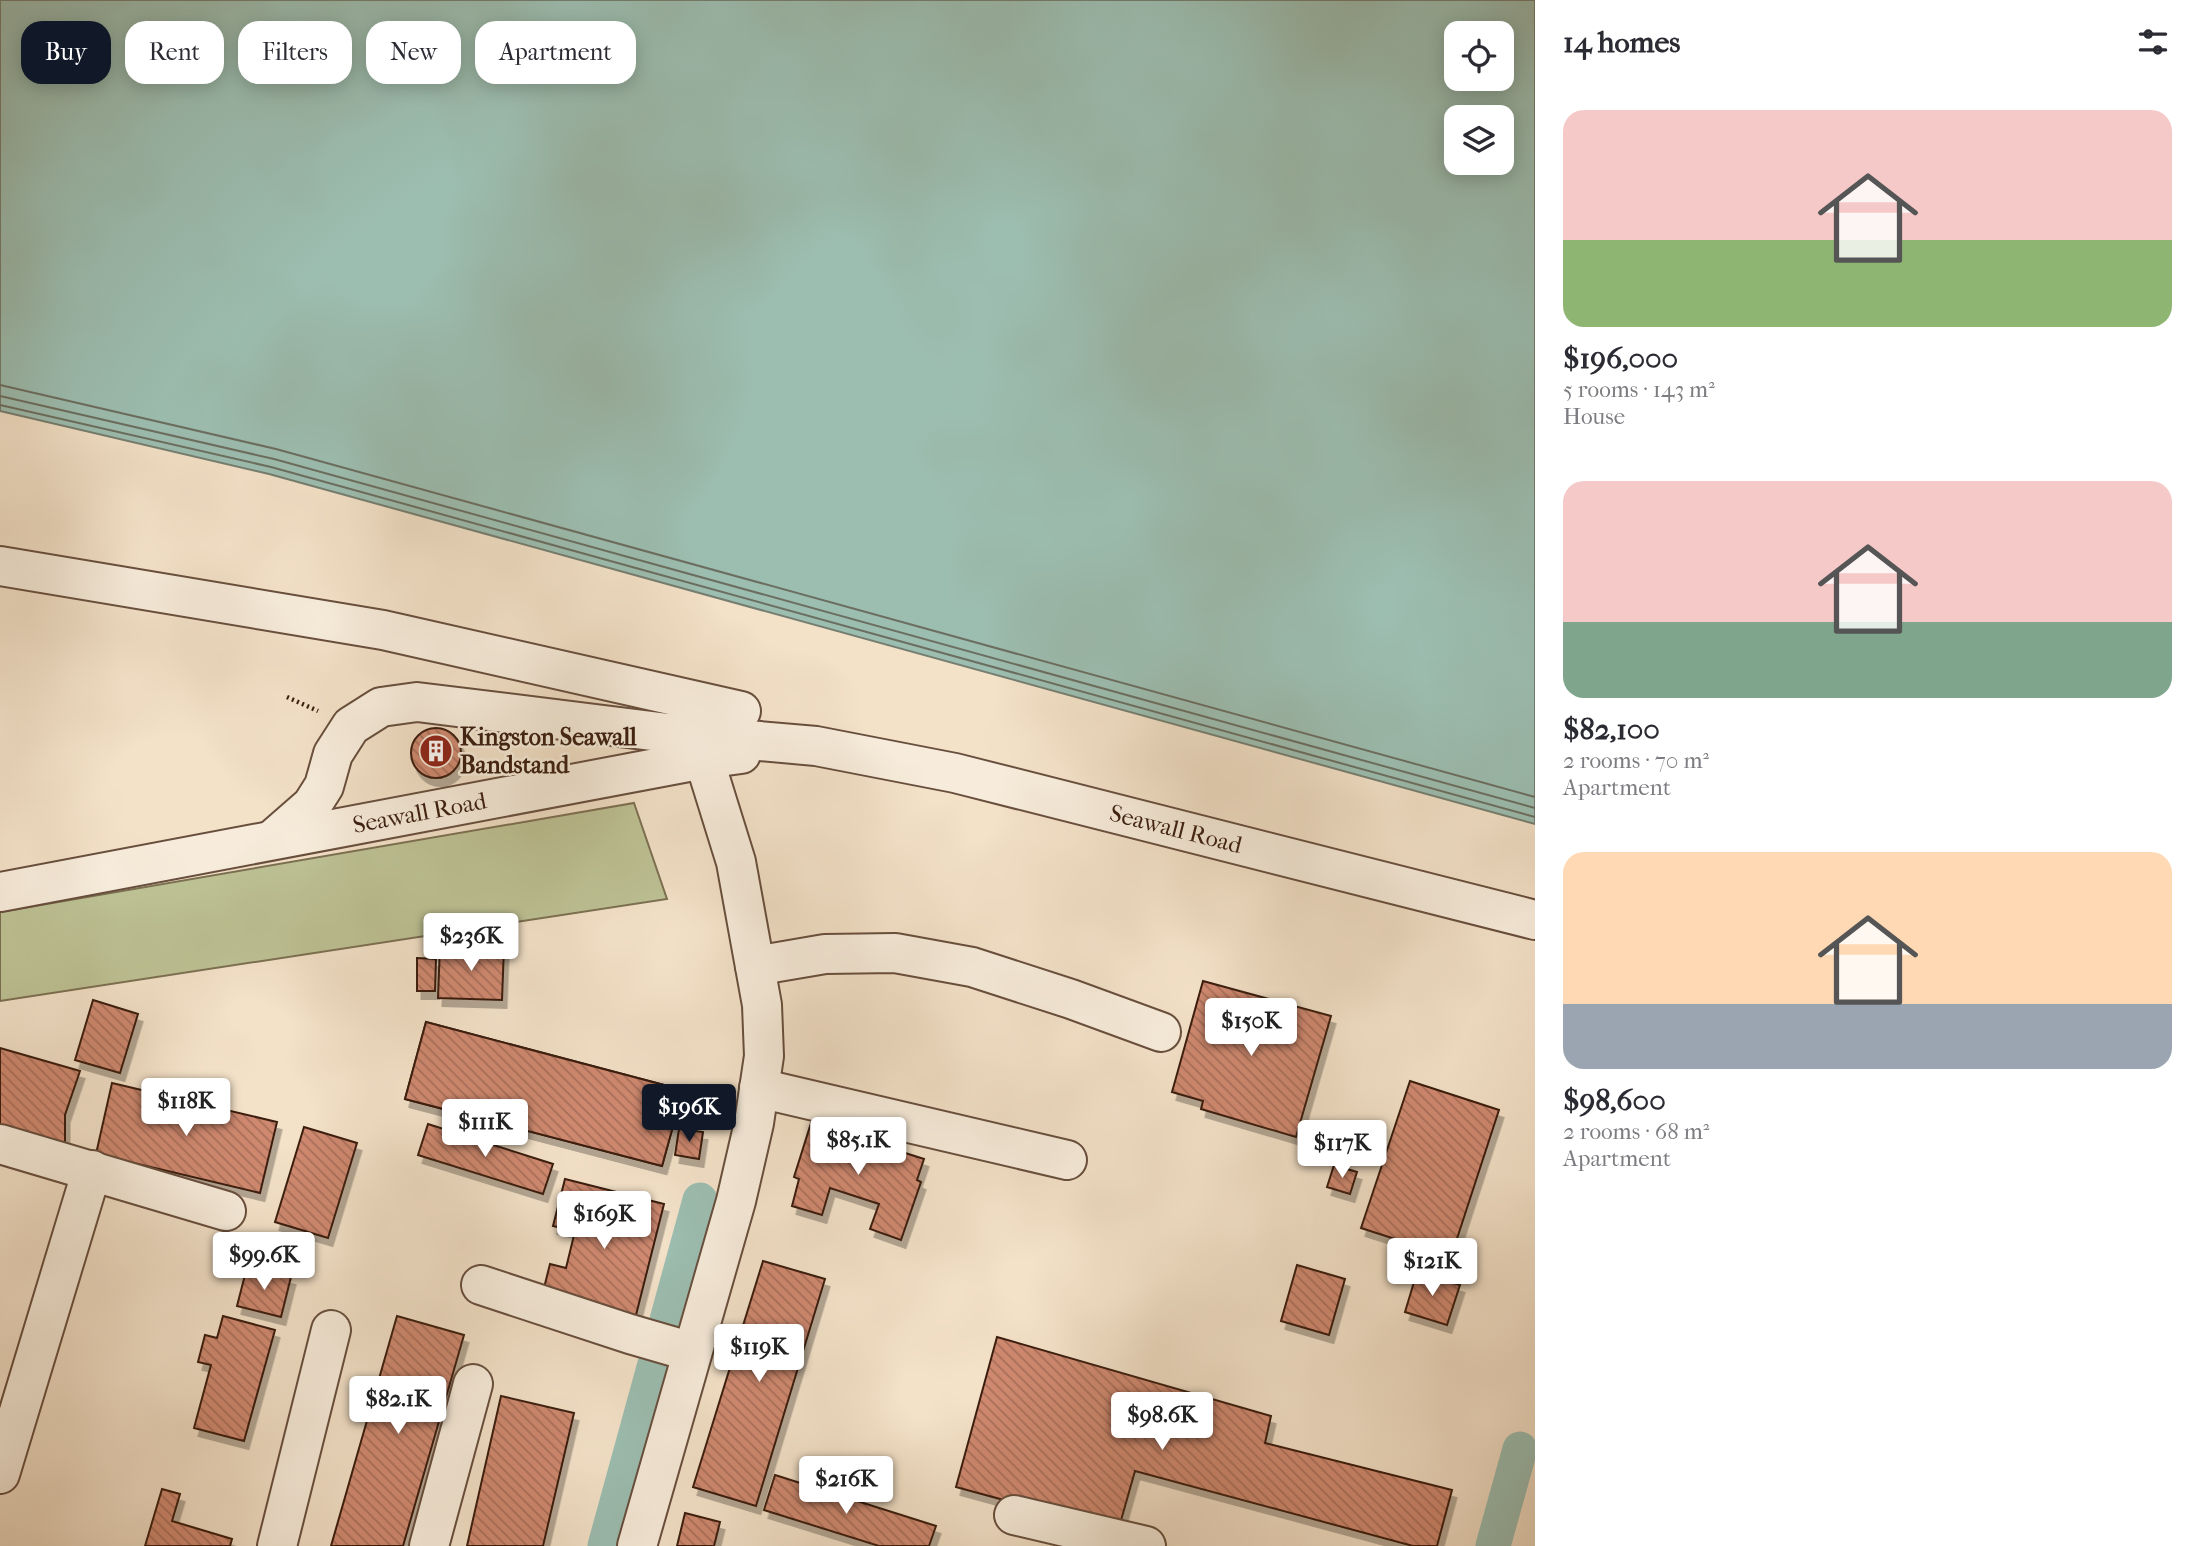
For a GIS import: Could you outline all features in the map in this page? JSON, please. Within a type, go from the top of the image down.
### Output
[{"type":"street","points":[[0,566],[383,630],[741,710]]},
{"type":"street","name":"Seawall Road","points":[[272,839],[313,805],[324,786],[333,754],[351,726],[382,707],[417,702],[668,733],[816,746],[955,773],[1535,920]]},
{"type":"street","name":"Seawall Road","points":[[0,892],[704,759],[816,746]]},
{"type":"street","points":[[637,1546],[736,1201],[754,1123],[764,1056],[762,1005],[736,862],[704,759]]},
{"type":"street","points":[[755,966],[825,954],[895,953],[972,967],[1161,1032]]},
{"type":"street","points":[[759,1088],[1067,1160]]},
{"type":"street","points":[[0,1144],[226,1211]]},
{"type":"street","points":[[1,1467],[92,1170]]},
{"type":"street","points":[[481,1285],[692,1352]]},
{"type":"street","points":[[277,1546],[331,1329]]},
{"type":"street","points":[[429,1546],[473,1384]]},
{"type":"street","points":[[1014,1515],[1146,1546]]},
{"type":"green space","points":[[634,803],[667,899],[0,1001],[0,912]]},
{"type":"water","points":[[0,0],[1535,0],[1535,824],[269,474],[0,411]]},
{"type":"building","name":"Kingston Seawall Bandstand","points":[[436,728],[453,736],[461,753],[453,770],[436,778],[419,770],[411,753],[419,736]]},
{"type":"building","points":[[440,945],[504,947],[502,1000],[438,998]]},
{"type":"building","points":[[417,958],[436,959],[435,991],[417,991]]},
{"type":"building","points":[[1203,981],[1331,1016],[1296,1137],[1201,1109],[1203,1101],[1172,1092]]},
{"type":"building","points":[[93,1000],[138,1014],[120,1073],[75,1060]]},
{"type":"building","points":[[426,1022],[683,1090],[662,1166],[405,1099]]},
{"type":"building","points":[[426,1022],[683,1090],[662,1166],[405,1099]]},
{"type":"building","points":[[0,1048],[80,1071],[65,1115],[65,1150],[0,1127]]},
{"type":"building","points":[[1410,1081],[1499,1110],[1451,1257],[1361,1228]]},
{"type":"building","points":[[112,1083],[277,1122],[260,1193],[96,1154]]},
{"type":"building","points":[[811,1123],[924,1159],[917,1180],[921,1182],[901,1240],[870,1229],[879,1204],[830,1188],[822,1215],[792,1206],[799,1179],[794,1177]]},
{"type":"building","points":[[428,1124],[553,1164],[543,1194],[418,1155]]},
{"type":"building","points":[[304,1127],[357,1143],[328,1238],[275,1222]]},
{"type":"building","points":[[679,1129],[703,1132],[699,1159],[675,1155]]},
{"type":"building","points":[[1334,1165],[1357,1172],[1350,1194],[1327,1187]]},
{"type":"building","points":[[565,1179],[664,1204],[634,1323],[541,1300],[550,1264],[566,1268],[575,1231],[553,1226]]},
{"type":"building","points":[[763,1261],[825,1279],[756,1506],[693,1487]]},
{"type":"building","points":[[1297,1265],[1345,1279],[1329,1335],[1281,1321]]},
{"type":"building","points":[[247,1267],[291,1277],[281,1317],[237,1306]]},
{"type":"building","points":[[1417,1272],[1460,1285],[1447,1325],[1405,1312]]},
{"type":"building","points":[[223,1316],[275,1330],[244,1441],[194,1428],[211,1365],[198,1362],[205,1335],[217,1338]]},
{"type":"building","points":[[397,1316],[464,1335],[403,1546],[331,1546]]},
{"type":"building","points":[[997,1337],[1271,1416],[1265,1443],[1452,1490],[1437,1546],[1413,1546],[1135,1471],[1118,1531],[956,1487]]},
{"type":"building","points":[[501,1396],[574,1413],[543,1546],[467,1546]]},
{"type":"building","points":[[775,1475],[936,1526],[929,1546],[879,1546],[764,1510]]},
{"type":"building","points":[[162,1489],[180,1494],[172,1521],[232,1539],[230,1546],[145,1546]]},
{"type":"building","points":[[685,1513],[720,1522],[714,1546],[677,1546]]},
{"type":"waterway","points":[[605,1546],[700,1200]]},
{"type":"waterway","points":[[1493,1546],[1520,1449]]},
{"type":"place","name":"Kingston Seawall Bandstand","points":[[436,751]]}]
